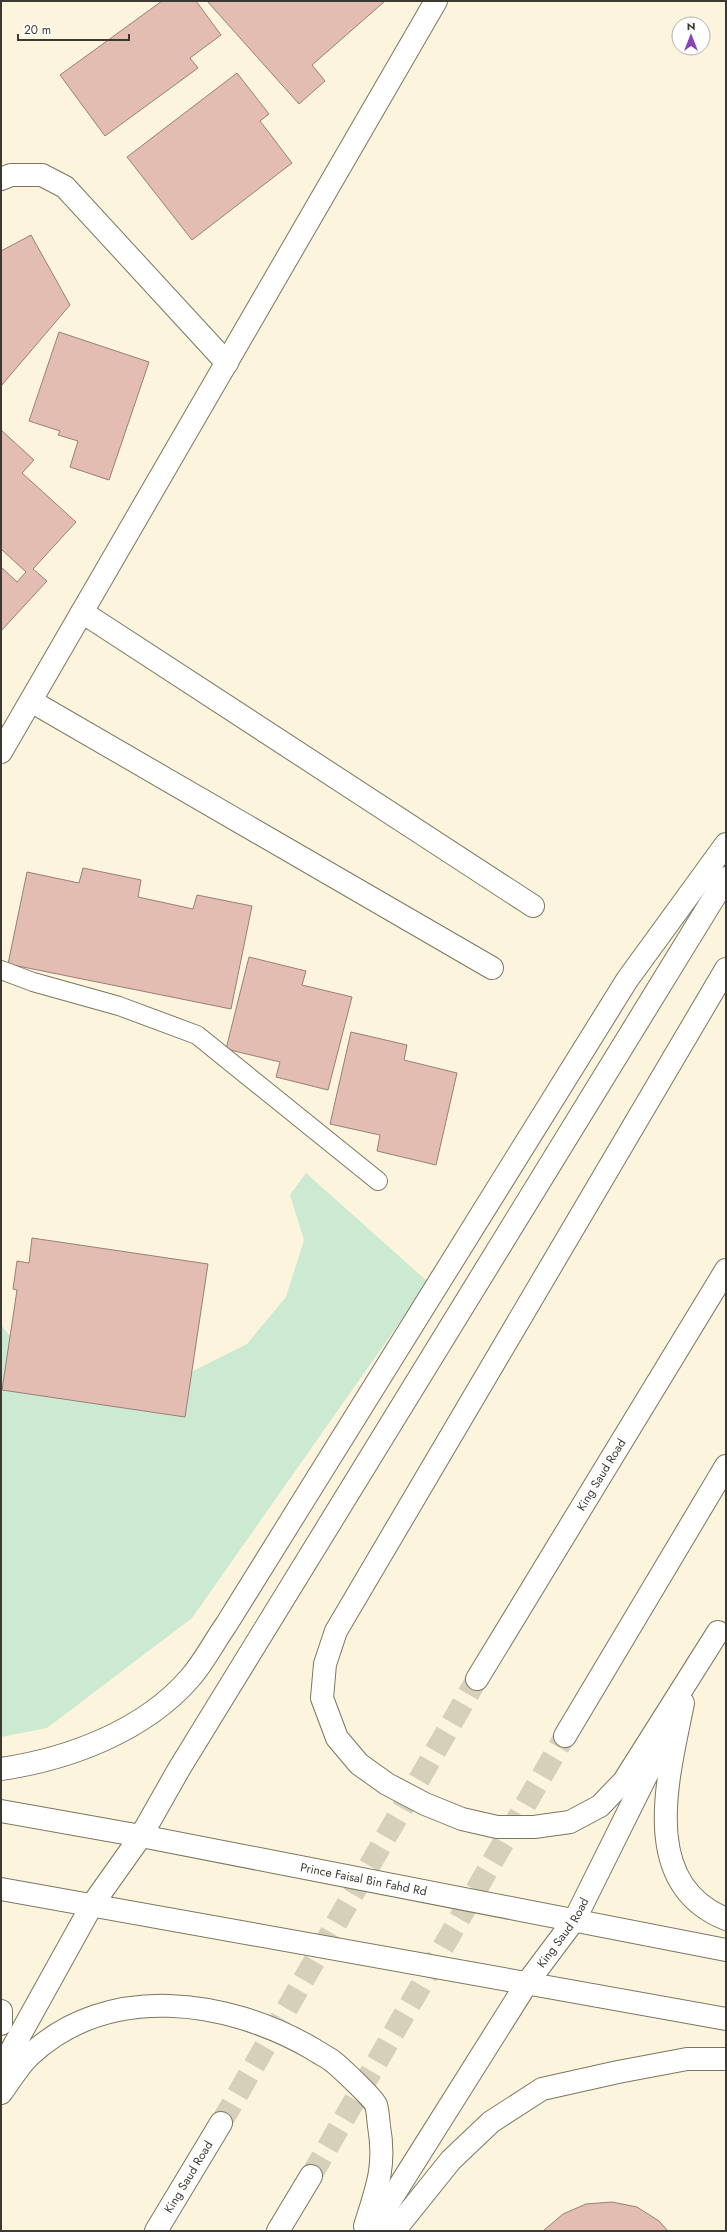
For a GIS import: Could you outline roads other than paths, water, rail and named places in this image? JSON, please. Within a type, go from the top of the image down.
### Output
[{"type":"main road","points":[[1,752],[436,1]]},
{"type":"main road","points":[[1,179],[11,175],[42,175],[64,187],[227,363]]},
{"type":"main road","points":[[82,612],[533,906]]},
{"type":"main road","points":[[31,701],[492,968]]},
{"type":"main road","points":[[1,1769],[32,1765],[98,1742],[146,1718],[190,1678],[230,1618],[627,980],[726,844]]},
{"type":"main road","points":[[1,2069],[92,1904],[141,1836],[183,1763],[726,878]]},
{"type":"main road","points":[[722,1625],[624,1781],[600,1806],[570,1822],[534,1827],[497,1827],[462,1819],[425,1804],[387,1784],[359,1764],[337,1738],[322,1698],[325,1664],[336,1631],[726,969]]},
{"type":"main road","name":"King Saud Road","points":[[477,1679],[726,1270]]},
{"type":"main road","points":[[565,1736],[726,1466]]},
{"type":"main road","name":"King Saud Road","points":[[371,2231],[526,1983],[575,1919],[722,1625]]},
{"type":"main road","points":[[683,1703],[665,1800],[665,1832],[673,1864],[685,1891],[714,1914],[726,1919]]},
{"type":"main road","name":"Prince Faisal Bin Fahd Rd","points":[[1,1811],[141,1836],[575,1919],[726,1950]]},
{"type":"main road","points":[[1,1889],[92,1904],[726,2019]]},
{"type":"main road","points":[[1,2093],[30,2055],[63,2031],[95,2016],[144,2005],[201,2007],[241,2018],[290,2036],[331,2060],[376,2104],[382,2140],[382,2172],[364,2231]]},
{"type":"main road","points":[[1,2011],[1,2024]]},
{"type":"main road","points":[[394,2231],[451,2160],[491,2122],[542,2089],[618,2072],[687,2059],[726,2059]]},
{"type":"main road","name":"King Saud Road","points":[[156,2231],[221,2123]]},
{"type":"main road","points":[[278,2231],[311,2176]]},
{"type":"lane","points":[[1,970],[33,982],[119,1006],[197,1035],[378,1181]]},
{"type":"tunnel","points":[[221,2123],[477,1679]]},
{"type":"tunnel","points":[[311,2176],[565,1736]]}]
